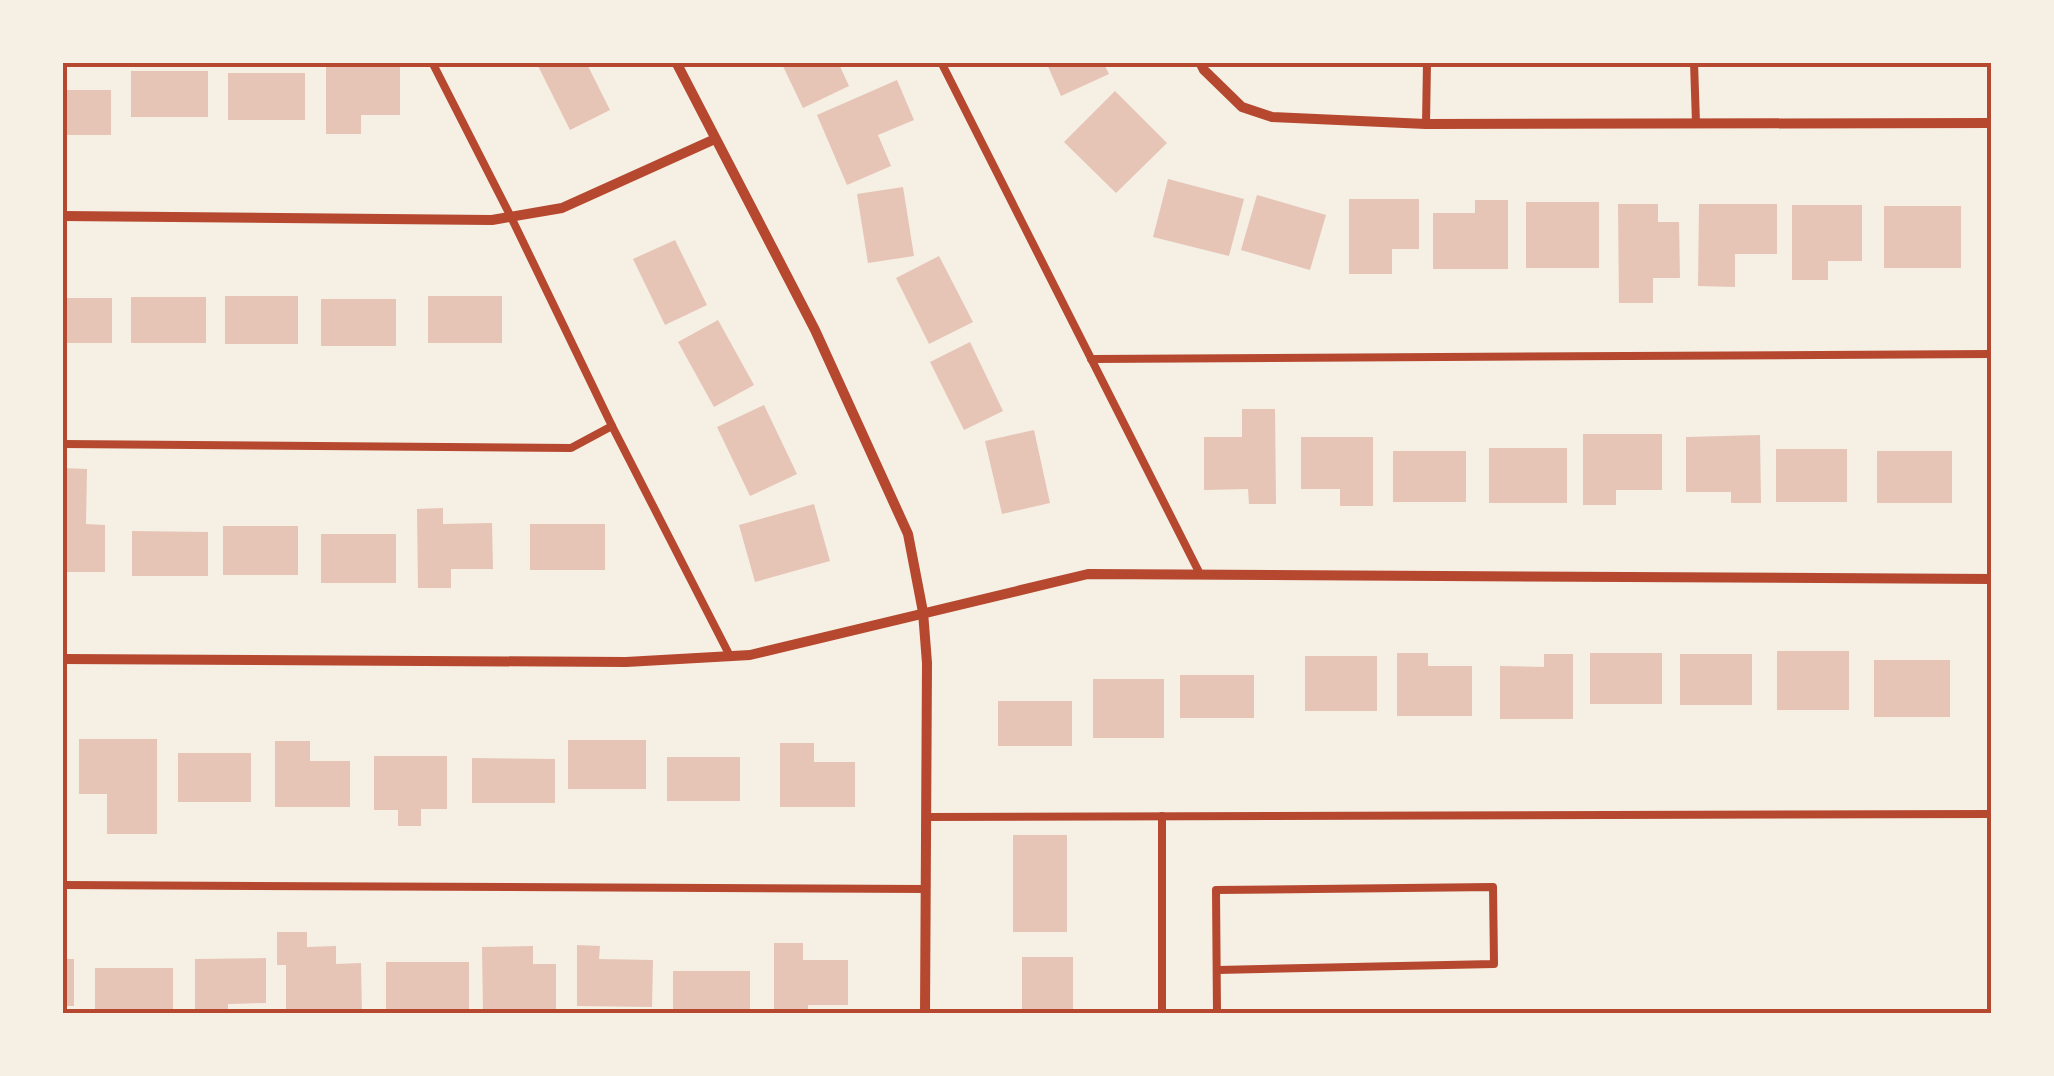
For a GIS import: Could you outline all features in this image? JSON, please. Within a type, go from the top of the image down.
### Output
[{"type":"street","points":[[676,62],[815,330],[908,534],[924,612],[927,663],[926,1014]]},
{"type":"street","points":[[1200,62],[1242,107],[1272,117],[1426,124],[1992,123]]},
{"type":"street","points":[[62,216],[473,220],[512,217],[562,208],[715,139]]},
{"type":"street","points":[[62,659],[626,662],[750,655],[1088,574],[1992,580]]},
{"type":"lane","points":[[432,62],[730,656]]},
{"type":"lane","points":[[942,62],[1200,574]]},
{"type":"lane","points":[[1426,124],[1427,62]]},
{"type":"lane","points":[[1694,62],[1696,123]]},
{"type":"lane","points":[[1091,359],[1992,354]]},
{"type":"lane","points":[[62,444],[570,448],[612,426]]},
{"type":"lane","points":[[926,818],[1992,814]]},
{"type":"lane","points":[[1162,816],[1162,1014]]},
{"type":"lane","points":[[62,885],[926,889]]},
{"type":"lane","points":[[1217,1014],[1216,890],[1493,887],[1494,964],[1218,970]]},
{"type":"building","points":[[326,62],[400,62],[400,115],[361,115],[361,134],[326,134]]},
{"type":"building","points":[[586,62],[610,110],[570,130],[537,64]]},
{"type":"building","points":[[781,62],[838,62],[849,86],[803,108]]},
{"type":"building","points":[[1046,62],[1103,62],[1109,74],[1061,96]]},
{"type":"building","points":[[131,71],[208,71],[208,117],[131,117]]},
{"type":"building","points":[[228,73],[305,73],[305,120],[228,120]]},
{"type":"building","points":[[897,80],[914,120],[878,135],[891,166],[847,185],[817,115]]},
{"type":"building","points":[[62,90],[111,90],[111,135],[62,135]]},
{"type":"building","points":[[1115,91],[1167,143],[1116,193],[1064,142]]},
{"type":"building","points":[[1168,179],[1244,199],[1229,256],[1153,237]]},
{"type":"building","points":[[903,187],[914,256],[868,263],[857,194]]},
{"type":"building","points":[[1257,195],[1326,215],[1310,270],[1241,250]]},
{"type":"building","points":[[1349,199],[1419,199],[1419,249],[1392,249],[1392,274],[1349,274]]},
{"type":"building","points":[[1475,200],[1508,200],[1508,269],[1433,269],[1433,213],[1475,213]]},
{"type":"building","points":[[1526,202],[1599,202],[1599,268],[1526,268]]},
{"type":"building","points":[[1618,204],[1658,204],[1658,222],[1679,222],[1680,278],[1653,278],[1653,303],[1619,303]]},
{"type":"building","points":[[1699,204],[1777,204],[1777,254],[1735,254],[1735,287],[1698,286]]},
{"type":"building","points":[[1792,205],[1862,205],[1862,261],[1828,261],[1828,280],[1792,280]]},
{"type":"building","points":[[1884,206],[1961,206],[1961,268],[1884,268]]},
{"type":"building","points":[[675,240],[707,305],[665,325],[633,259]]},
{"type":"building","points":[[939,256],[973,322],[929,344],[896,278]]},
{"type":"building","points":[[225,296],[298,296],[298,344],[225,344]]},
{"type":"building","points":[[428,296],[502,296],[502,343],[428,343]]},
{"type":"building","points":[[131,297],[206,297],[206,343],[131,343]]},
{"type":"building","points":[[62,298],[112,298],[112,343],[62,343]]},
{"type":"building","points":[[321,299],[396,299],[396,346],[321,346]]},
{"type":"building","points":[[718,320],[754,385],[714,407],[678,342]]},
{"type":"building","points":[[970,342],[1003,411],[964,430],[930,362]]},
{"type":"building","points":[[764,405],[797,474],[750,496],[717,427]]},
{"type":"building","points":[[1242,409],[1275,409],[1276,504],[1249,504],[1248,489],[1204,490],[1204,437],[1242,437]]},
{"type":"building","points":[[1034,430],[1050,503],[1002,514],[985,441]]},
{"type":"building","points":[[1583,434],[1662,434],[1662,490],[1616,490],[1616,505],[1583,505]]},
{"type":"building","points":[[1760,435],[1761,503],[1731,503],[1731,492],[1686,492],[1686,437]]},
{"type":"building","points":[[1301,437],[1373,437],[1373,506],[1340,506],[1340,489],[1301,489]]},
{"type":"building","points":[[1489,448],[1567,448],[1567,503],[1489,503]]},
{"type":"building","points":[[1776,449],[1847,449],[1847,502],[1776,502]]},
{"type":"building","points":[[1393,451],[1466,451],[1466,502],[1393,502]]},
{"type":"building","points":[[1877,451],[1952,451],[1952,503],[1877,503]]},
{"type":"building","points":[[62,468],[87,469],[86,524],[105,525],[105,572],[62,572]]},
{"type":"building","points":[[814,504],[830,561],[755,582],[739,525]]},
{"type":"building","points":[[443,508],[443,524],[492,523],[493,569],[451,569],[451,588],[418,588],[417,509]]},
{"type":"building","points":[[530,524],[605,524],[605,570],[530,570]]},
{"type":"building","points":[[223,526],[298,526],[298,575],[223,575]]},
{"type":"building","points":[[132,531],[208,532],[208,576],[132,576]]},
{"type":"building","points":[[321,534],[396,534],[396,583],[321,583]]},
{"type":"building","points":[[1777,651],[1849,651],[1849,710],[1777,710]]},
{"type":"building","points":[[1397,653],[1428,653],[1428,666],[1472,666],[1472,716],[1397,716]]},
{"type":"building","points":[[1590,653],[1662,653],[1662,704],[1590,704]]},
{"type":"building","points":[[1544,654],[1573,654],[1573,719],[1500,719],[1500,666],[1544,667]]},
{"type":"building","points":[[1680,654],[1752,654],[1752,705],[1680,705]]},
{"type":"building","points":[[1305,656],[1377,656],[1377,711],[1305,711]]},
{"type":"building","points":[[1874,660],[1950,660],[1950,717],[1874,717]]},
{"type":"building","points":[[1180,675],[1254,675],[1254,718],[1180,718]]},
{"type":"building","points":[[1093,679],[1164,679],[1164,738],[1093,738]]},
{"type":"building","points":[[998,701],[1072,701],[1072,746],[998,746]]},
{"type":"building","points":[[79,739],[157,739],[157,834],[107,834],[107,794],[79,794]]},
{"type":"building","points":[[568,740],[646,740],[646,789],[568,789]]},
{"type":"building","points":[[275,741],[310,741],[310,761],[350,761],[350,807],[275,807]]},
{"type":"building","points":[[780,743],[814,743],[814,762],[855,762],[855,807],[780,807]]},
{"type":"building","points":[[178,753],[251,753],[251,802],[178,802]]},
{"type":"building","points":[[374,756],[447,756],[447,809],[421,809],[421,826],[398,826],[398,810],[374,810]]},
{"type":"building","points":[[667,757],[740,757],[740,801],[667,801]]},
{"type":"building","points":[[472,758],[555,759],[555,803],[472,803]]},
{"type":"building","points":[[1013,835],[1067,835],[1067,932],[1013,932]]},
{"type":"building","points":[[277,932],[307,932],[307,947],[336,946],[336,964],[361,963],[362,1014],[286,1014],[286,965],[277,965]]},
{"type":"building","points":[[774,943],[803,943],[803,960],[848,960],[848,1005],[808,1005],[808,1014],[774,1014]]},
{"type":"building","points":[[577,945],[600,946],[599,959],[653,960],[652,1007],[577,1006]]},
{"type":"building","points":[[533,946],[533,964],[556,964],[556,1013],[483,1013],[482,947]]},
{"type":"building","points":[[1022,957],[1073,957],[1073,1014],[1022,1014]]},
{"type":"building","points":[[266,958],[266,1003],[228,1004],[228,1014],[195,1014],[195,959]]},
{"type":"building","points":[[62,959],[74,959],[74,1006],[62,1006]]},
{"type":"building","points":[[386,962],[469,962],[469,1009],[386,1009]]},
{"type":"building","points":[[95,968],[173,968],[173,1013],[95,1013]]},
{"type":"building","points":[[673,971],[750,971],[750,1014],[673,1014]]}]
